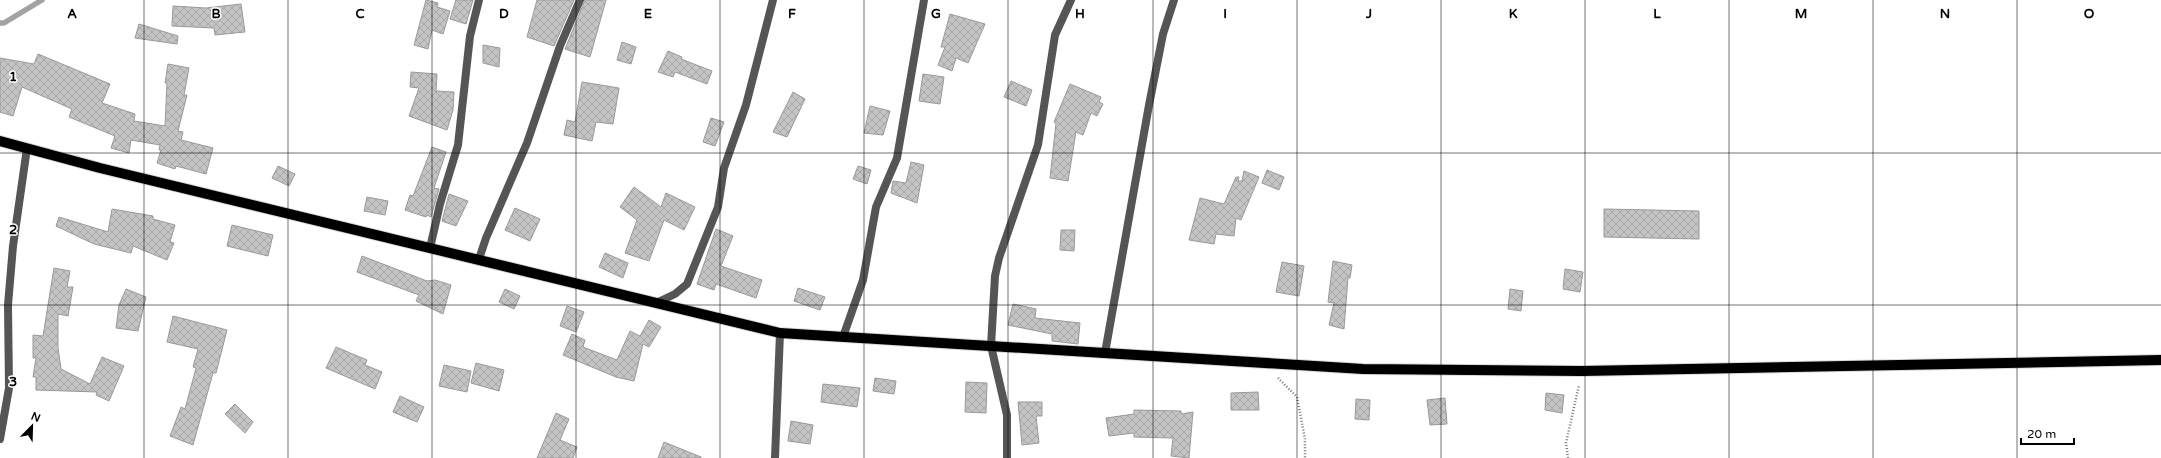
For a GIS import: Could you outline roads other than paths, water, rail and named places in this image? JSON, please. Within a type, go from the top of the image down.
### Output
[{"type":"main road","points":[[0,141],[108,170],[780,333],[1363,368],[1582,371],[2161,360]]},
{"type":"street","points":[[430,248],[459,141],[470,36],[479,0]]},
{"type":"street","points":[[479,259],[527,143],[560,46],[580,0]]},
{"type":"street","points":[[656,303],[675,294],[687,284],[718,207],[724,168],[746,104],[773,0]]},
{"type":"street","points":[[843,337],[863,280],[877,202],[897,158],[924,0]]},
{"type":"street","points":[[1007,458],[1007,414],[991,346],[995,276],[999,258],[1038,145],[1055,35],[1071,0]]},
{"type":"street","points":[[1104,353],[1163,34],[1174,0]]},
{"type":"street","points":[[0,439],[9,388],[8,305],[12,253],[27,148]]},
{"type":"street","points":[[775,458],[780,333]]},
{"type":"waterway","points":[[0,23],[4,23],[42,0]]}]
